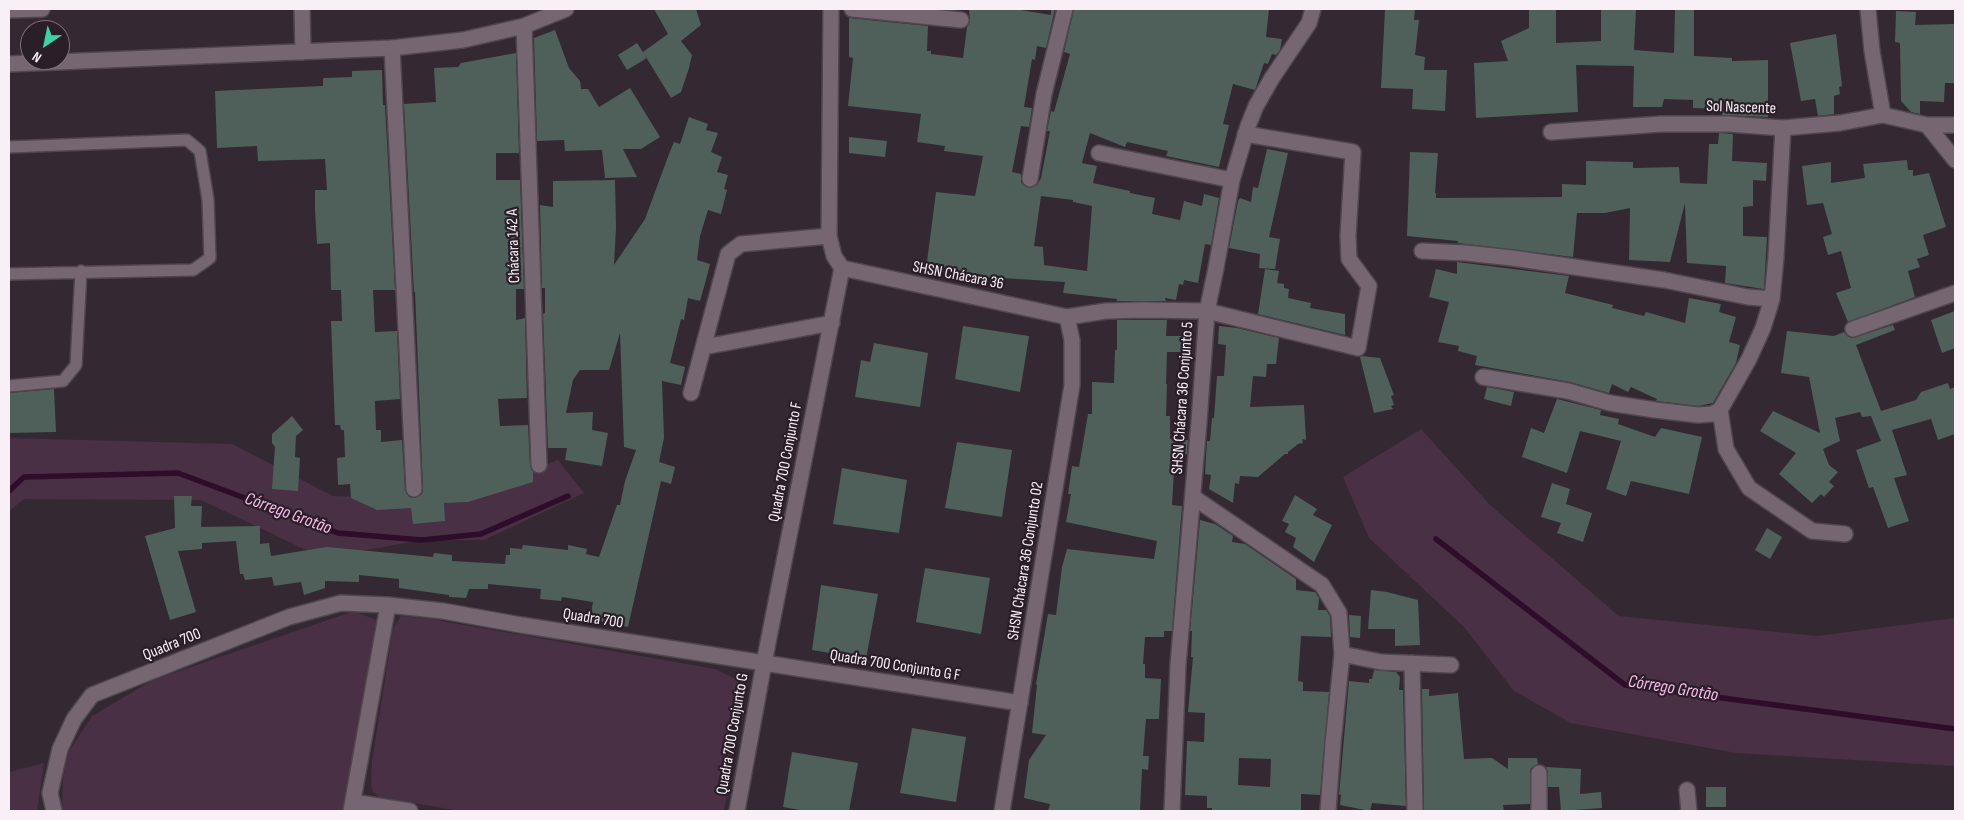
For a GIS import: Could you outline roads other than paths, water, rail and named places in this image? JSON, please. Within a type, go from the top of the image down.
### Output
[{"type":"street","points":[[9,10],[42,9]]},
{"type":"street","points":[[302,9],[303,52]]},
{"type":"street","points":[[9,64],[392,48],[463,40],[524,26],[566,9]]},
{"type":"street","points":[[831,9],[829,236],[834,256],[842,268]]},
{"type":"street","points":[[852,9],[919,14],[961,20]]},
{"type":"street","points":[[1030,179],[1044,94],[1065,9]]},
{"type":"street","name":"SHSN Chácara 36 Conjunto 5","points":[[1172,811],[1178,665],[1193,497],[1206,311],[1232,180],[1245,134],[1256,106],[1272,78],[1301,37],[1309,23],[1313,9]]},
{"type":"street","points":[[1868,9],[1872,51],[1883,115]]},
{"type":"street","name":"Chácara 142 A","points":[[524,26],[539,465]]},
{"type":"street","points":[[392,48],[414,489]]},
{"type":"street","name":"Sol Nascente","points":[[1551,132],[1661,124],[1728,124],[1783,128],[1840,123],[1883,115],[1927,125],[1955,125]]},
{"type":"street","points":[[1927,125],[1955,160]]},
{"type":"street","points":[[1483,377],[1568,391],[1610,403],[1655,410],[1698,415],[1712,414],[1720,410],[1749,358],[1763,328],[1772,299],[1783,128]]},
{"type":"street","points":[[1067,317],[1106,311],[1206,311],[1358,348],[1369,286],[1349,258],[1348,236],[1353,152],[1245,134]]},
{"type":"street","points":[[1099,153],[1232,180]]},
{"type":"street","points":[[691,393],[728,254],[741,244],[829,236]]},
{"type":"street","points":[[1422,251],[1450,251],[1512,258],[1664,280],[1748,297],[1772,299]]},
{"type":"street","name":"SHSN Chácara 36","points":[[842,268],[1067,317]]},
{"type":"street","name":"Quadra 700 Conjunto F","points":[[764,663],[842,268]]},
{"type":"street","points":[[1853,330],[1955,293]]},
{"type":"street","name":"SHSN Chácara 36 Conjunto 02","points":[[1002,811],[1072,385],[1072,340],[1067,317]]},
{"type":"street","points":[[704,347],[832,323]]},
{"type":"street","points":[[1720,410],[1726,449],[1749,488],[1812,531],[1845,534]]},
{"type":"street","points":[[1193,497],[1322,585],[1339,613],[1342,654],[1332,743],[1328,811]]},
{"type":"street","name":"Quadra 700","points":[[54,811],[50,793],[60,749],[74,719],[92,696],[290,617],[341,603],[388,605],[443,611],[764,663]]},
{"type":"street","points":[[388,605],[352,806],[410,811]]},
{"type":"street","points":[[1342,654],[1381,662],[1451,665]]},
{"type":"street","name":"Quadra 700 Conjunto G F","points":[[764,663],[1020,703]]},
{"type":"street","name":"Quadra 700 Conjunto G","points":[[737,811],[764,663]]},
{"type":"street","points":[[1412,663],[1415,811]]},
{"type":"street","points":[[1538,773],[1539,811]]},
{"type":"street","points":[[1687,790],[1689,811]]},
{"type":"lane","points":[[9,147],[187,140],[200,151],[208,200],[210,258],[193,270],[9,274]]},
{"type":"lane","points":[[9,386],[63,381],[76,365],[81,271]]},
{"type":"waterway","name":"Córrego Grotão","points":[[9,491],[24,477],[178,473],[338,533],[422,540],[481,534],[568,496]]},
{"type":"waterway","name":"Córrego Grotão","points":[[1436,539],[1625,685],[1955,729]]}]
